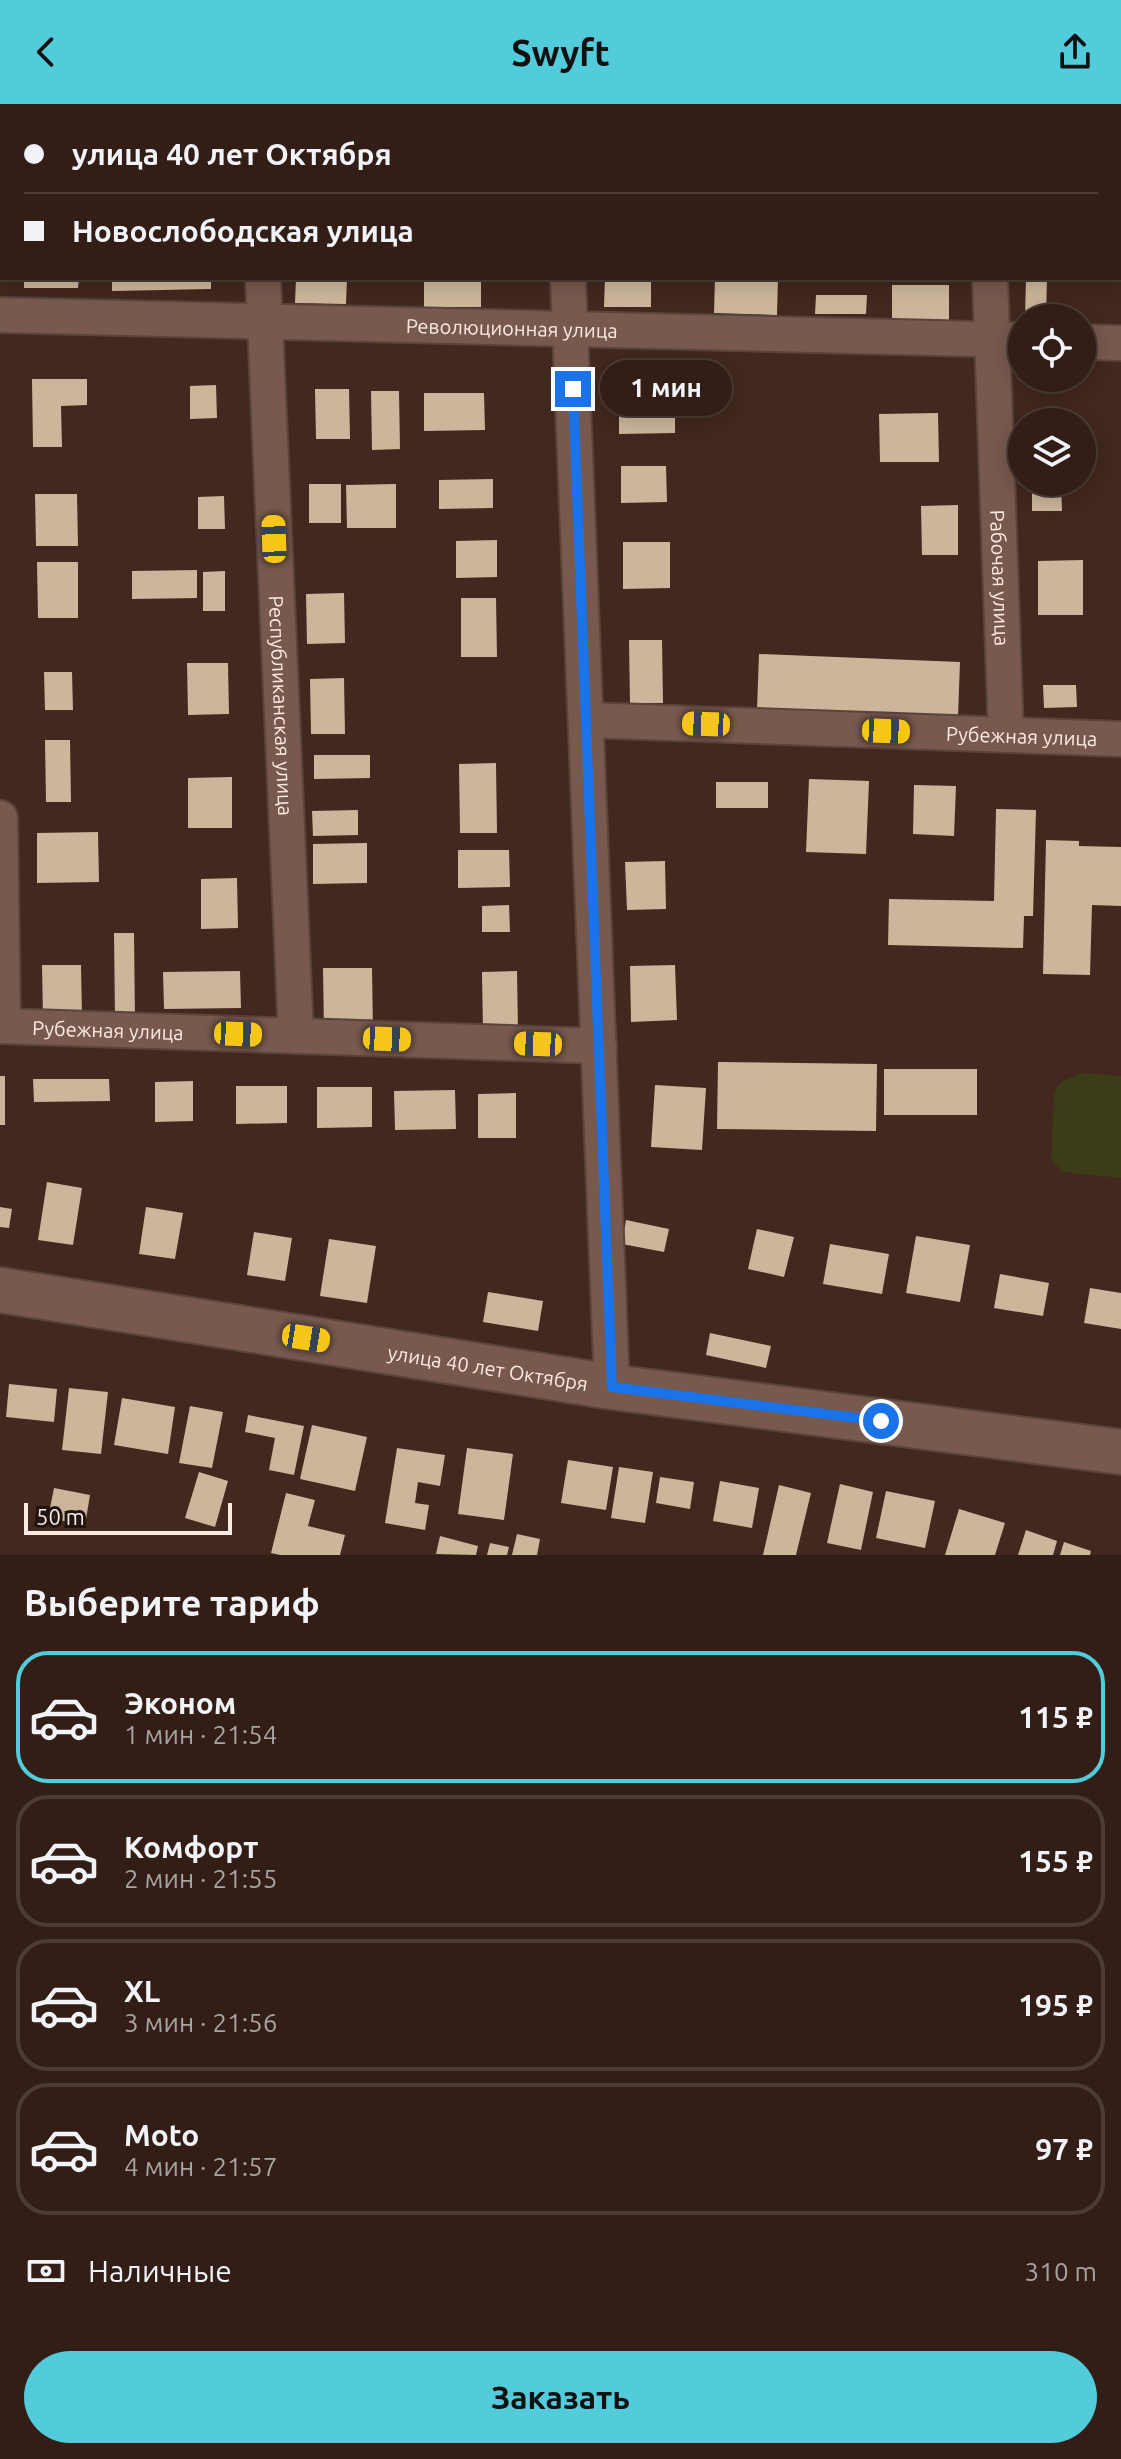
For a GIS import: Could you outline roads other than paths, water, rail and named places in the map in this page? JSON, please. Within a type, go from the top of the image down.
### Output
[{"type":"street","name":"Республиканская улица","points":[[263,280],[296,1036]]},
{"type":"street","points":[[568,280],[612,1387]]},
{"type":"street","name":"Рабочая улица","points":[[991,280],[1007,340],[1006,735]]},
{"type":"street","name":"Революционная улица","points":[[0,315],[1007,340]]},
{"type":"street","points":[[1096,342],[1121,343]]},
{"type":"street","name":"Рубежная улица","points":[[586,720],[1121,739]]},
{"type":"street","points":[[0,818],[2,1026]]},
{"type":"street","name":"Рубежная улица","points":[[2,1026],[599,1046]]},
{"type":"street","name":"улица 40 лет Октября","points":[[0,1290],[612,1387],[1121,1452]]}]
